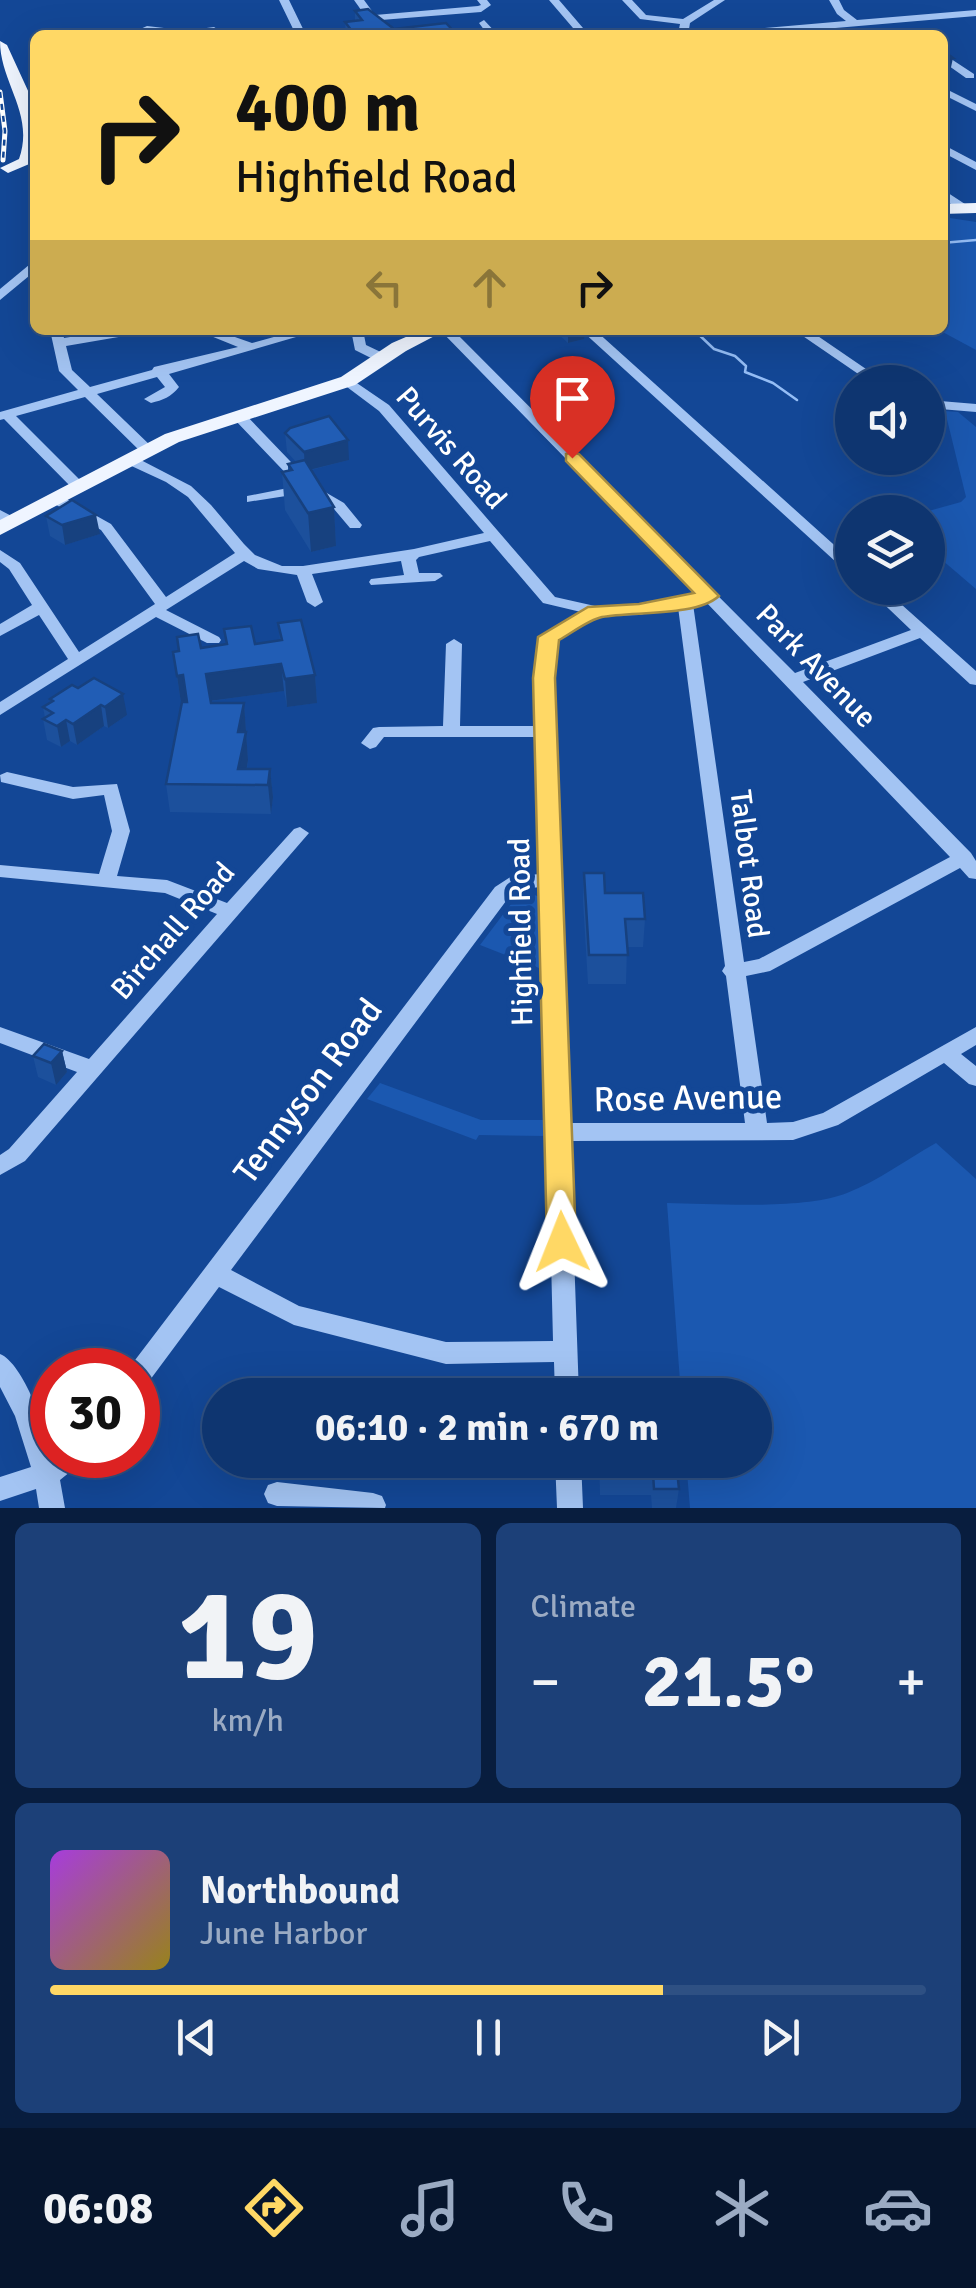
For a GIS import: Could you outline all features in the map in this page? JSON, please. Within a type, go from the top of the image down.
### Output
[{"type":"main road","points":[[0,45],[18,79],[30,116]]},
{"type":"main road","points":[[19,164],[30,138]]},
{"type":"main road","points":[[5,521],[184,433],[348,381],[427,335]]},
{"type":"street","points":[[284,0],[299,30]]},
{"type":"street","points":[[359,0],[388,30]]},
{"type":"street","points":[[374,18],[481,9],[486,6],[482,0]]},
{"type":"street","points":[[554,0],[580,30]]},
{"type":"street","points":[[627,0],[643,17],[683,30],[720,0]]},
{"type":"street","points":[[834,0],[840,12],[854,23]]},
{"type":"street","points":[[777,30],[932,12],[976,13]]},
{"type":"street","points":[[906,18],[916,30]]},
{"type":"street","points":[[484,24],[489,30]]},
{"type":"street","points":[[822,26],[827,30]]},
{"type":"street","points":[[948,60],[974,76]]},
{"type":"street","points":[[956,78],[974,76]]},
{"type":"street","points":[[948,93],[976,108]]},
{"type":"street","points":[[948,150],[976,166]]},
{"type":"street","points":[[948,195],[970,208]]},
{"type":"street","points":[[0,296],[30,269]]},
{"type":"street","points":[[217,335],[250,346]]},
{"type":"street","points":[[79,487],[4,415],[294,335]]},
{"type":"street","points":[[357,335],[360,347],[382,358]]},
{"type":"street","name":"Park Avenue","points":[[451,335],[970,866]]},
{"type":"street","points":[[593,335],[835,553]]},
{"type":"street","points":[[808,335],[852,365]]},
{"type":"street","points":[[58,336],[66,372],[139,455],[191,492],[242,555],[280,572],[302,571],[414,554],[490,536]]},
{"type":"street","points":[[151,399],[166,394],[172,386],[160,370]]},
{"type":"street","name":"Purvis Road","points":[[348,381],[384,408],[490,536],[549,600]]},
{"type":"street","points":[[945,405],[976,408]]},
{"type":"street","points":[[238,416],[308,488],[339,506],[355,525]]},
{"type":"street","points":[[252,499],[308,488]]},
{"type":"street","points":[[56,499],[106,527],[160,608],[213,640]]},
{"type":"street","points":[[412,578],[408,559],[414,554]]},
{"type":"street","points":[[0,710],[242,555]]},
{"type":"street","points":[[0,556],[15,566],[77,661]]},
{"type":"street","points":[[302,571],[315,602]]},
{"type":"street","points":[[377,582],[434,576]]},
{"type":"street","points":[[549,637],[549,600],[595,612],[685,603],[709,596]]},
{"type":"street","name":"Talbot Road","points":[[685,603],[732,971],[757,1132]]},
{"type":"street","points":[[893,605],[976,680]]},
{"type":"street","points":[[0,631],[40,607]]},
{"type":"street","points":[[549,637],[595,612]]},
{"type":"street","points":[[792,680],[922,631]]},
{"type":"street","name":"Highfield Road","points":[[549,637],[544,658],[566,1378]]},
{"type":"street","points":[[451,732],[454,644]]},
{"type":"street","points":[[373,732],[546,731]]},
{"type":"street","points":[[7,778],[73,792],[110,782],[121,831],[106,882]]},
{"type":"street","name":"Birchall Road","points":[[0,1166],[17,1155],[300,833]]},
{"type":"street","points":[[732,971],[763,966],[970,866]]},
{"type":"street","points":[[0,871],[167,887],[230,912]]},
{"type":"street","name":"Tennyson Road","points":[[159,1348],[502,892],[512,883],[552,880]]},
{"type":"street","points":[[0,1034],[92,1070]]},
{"type":"street","name":"Rose Avenue","points":[[558,1132],[793,1131],[830,1120],[976,1035]]},
{"type":"street","points":[[946,1053],[976,1078]]},
{"type":"street","points":[[214,1273],[294,1315],[446,1354],[565,1351]]},
{"type":"street","points":[[0,1366],[15,1388],[30,1428]]},
{"type":"street","points":[[0,1489],[34,1478]]},
{"type":"street","points":[[48,1478],[52,1508]]},
{"type":"street","points":[[569,1478],[570,1508]]},
{"type":"street","points":[[276,1494],[320,1504],[374,1504]]},
{"type":"shaded area","points":[[948,219],[976,222],[976,350],[948,335]]},
{"type":"shaded area","points":[[945,411],[958,412],[976,427],[976,589],[945,563],[945,506],[966,497]]},
{"type":"shaded area","points":[[526,892],[540,897],[539,968],[480,945],[517,896]]},
{"type":"shaded area","points":[[380,1083],[481,1120],[545,1120],[546,1136],[479,1135],[476,1140],[367,1099]]},
{"type":"shaded area","points":[[936,1143],[976,1179],[976,1508],[690,1508],[688,1478],[772,1478],[772,1378],[680,1378],[667,1203],[808,1202],[847,1193]]},
{"type":"building","points":[[368,9],[394,29],[446,23],[452,30],[351,30],[345,22],[362,20],[355,11]]},
{"type":"building","points":[[329,416],[348,440],[304,452],[285,433],[290,428]]},
{"type":"building","points":[[305,460],[334,507],[308,513],[282,472],[292,470],[288,464]]},
{"type":"building","points":[[72,500],[96,515],[62,525],[46,516]]},
{"type":"building","points":[[301,620],[315,675],[285,679],[281,664],[206,674],[211,703],[244,703],[238,732],[246,732],[238,769],[270,769],[268,785],[166,784],[182,702],[187,702],[183,675],[177,676],[173,652],[179,651],[177,637],[198,634],[201,648],[227,644],[224,629],[251,626],[255,644],[282,640],[278,623]]},
{"type":"building","points":[[94,678],[123,694],[73,724],[66,720],[57,726],[43,719],[53,713],[43,707],[53,701],[50,699],[72,685],[78,688]]},
{"type":"building","points":[[584,873],[604,873],[605,893],[643,893],[645,919],[625,919],[628,955],[589,955]]},
{"type":"building","points":[[44,1044],[62,1051],[51,1063],[33,1056]]},
{"type":"building","points":[[653,1478],[678,1478],[679,1489],[654,1489]]},
{"type":"waterway","points":[[948,242],[976,240]]},
{"type":"waterway","points":[[699,335],[714,349],[735,356],[746,366],[745,372],[773,383],[797,400]]},
{"type":"railway","points":[[0,92],[5,131],[3,160]]},
{"type":"route","points":[[562,1242],[544,658],[549,637],[595,612],[639,610],[709,596],[572,458]]}]
